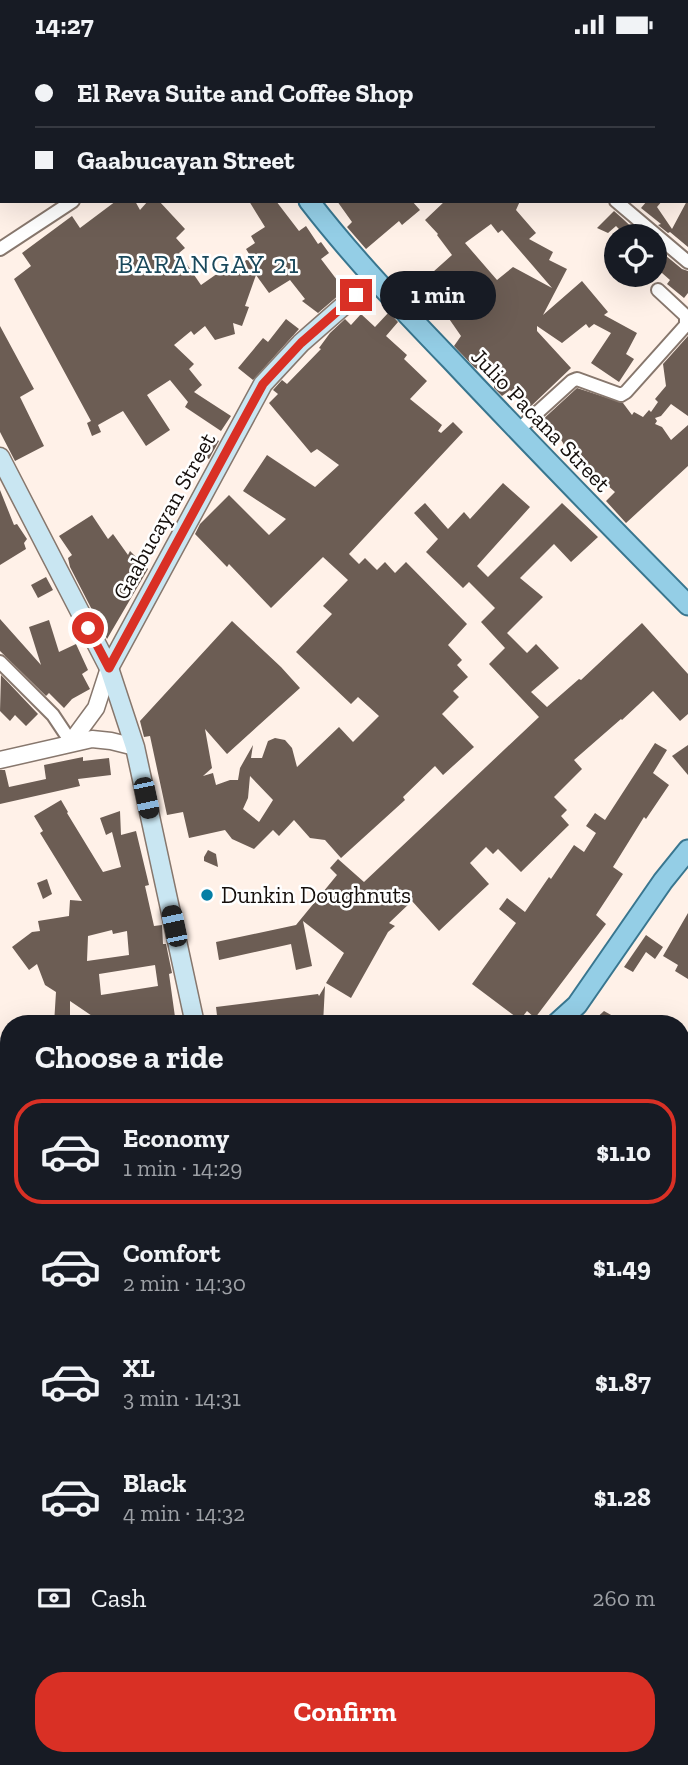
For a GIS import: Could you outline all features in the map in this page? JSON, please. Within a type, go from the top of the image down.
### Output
[{"type":"main road","name":"Julio Pacana Street","points":[[311,203],[374,279],[517,431],[688,605]]},
{"type":"main road","name":"Gaabucayan Street","points":[[109,668],[263,384],[301,343],[374,279]]},
{"type":"main road","points":[[0,457],[109,668],[135,747],[193,1015]]},
{"type":"main road","points":[[565,1015],[584,996],[663,881],[688,850]]},
{"type":"street","points":[[0,249],[70,203]]},
{"type":"street","points":[[618,203],[688,262]]},
{"type":"street","points":[[517,431],[577,379],[621,395],[626,392],[686,325],[686,316],[658,290]]},
{"type":"street","points":[[0,662],[53,715],[71,743]]},
{"type":"street","name":"Gaabucayan Street","points":[[71,743],[96,708],[109,668]]},
{"type":"street","points":[[2,758],[100,739],[135,747]]},
{"type":"building","points":[[113,203],[136,203],[140,210],[146,203],[161,203],[185,229],[176,238],[185,248],[179,253],[201,285],[221,271],[224,275],[251,257],[246,249],[255,243],[251,236],[265,227],[250,203],[278,203],[299,231],[306,226],[318,244],[321,242],[329,253],[321,259],[337,280],[347,288],[318,313],[302,301],[305,299],[290,280],[269,293],[256,275],[245,306],[249,307],[242,326],[233,323],[235,334],[215,340],[205,326],[194,335],[191,331],[174,345],[194,364],[189,369],[202,385],[194,392],[231,416],[221,431],[185,407],[188,402],[170,380],[147,395],[170,430],[146,446],[123,411],[98,425],[101,432],[92,436],[87,423],[91,421],[14,279],[31,266],[22,253],[72,216],[80,228]]},
{"type":"building","points":[[338,203],[414,203],[420,210],[402,225],[399,221],[366,249],[347,227],[352,222]]},
{"type":"building","points":[[443,203],[519,203],[516,210],[536,233],[529,239],[553,252],[549,260],[567,269],[543,315],[582,281],[608,312],[604,315],[637,333],[626,354],[634,359],[619,382],[591,363],[611,333],[594,324],[589,328],[586,324],[562,343],[537,326],[537,331],[571,368],[528,409],[510,390],[502,396],[494,385],[502,377],[485,362],[479,370],[474,367],[454,346],[461,336],[445,313],[439,318],[414,289],[452,255],[425,220]],"holes":[[[491,224],[498,233],[502,230],[552,288],[513,267],[497,280],[465,243]]]},
{"type":"building","points":[[645,203],[660,203],[657,207],[672,229],[688,203],[688,247],[667,232],[667,224],[661,224],[641,208]]},
{"type":"building","points":[[614,211],[628,224],[604,224],[604,231],[597,228]]},
{"type":"building","points":[[667,257],[688,271],[688,293],[684,298],[667,284],[670,280],[667,277]]},
{"type":"building","points":[[389,312],[398,322],[386,336],[407,355],[404,359],[427,381],[410,399],[442,425],[438,431],[441,433],[453,422],[463,432],[349,554],[359,564],[365,558],[377,570],[385,562],[395,573],[406,562],[467,624],[448,645],[462,660],[457,665],[468,677],[453,691],[459,697],[442,714],[474,747],[443,775],[435,766],[403,797],[405,800],[341,858],[325,840],[310,838],[294,820],[279,836],[273,830],[254,849],[232,839],[225,830],[189,838],[183,812],[167,815],[150,736],[144,737],[140,721],[232,621],[300,688],[227,754],[205,729],[212,768],[203,776],[213,773],[216,785],[238,780],[240,768],[253,745],[251,758],[262,758],[268,741],[275,738],[285,740],[292,748],[297,767],[339,727],[353,742],[379,716],[358,697],[351,704],[296,652],[332,614],[323,606],[348,580],[323,557],[271,608],[229,564],[227,567],[195,534],[200,524],[229,495],[269,535],[286,519],[243,491],[267,455],[315,487],[339,465],[317,449],[311,453],[269,403],[278,394],[273,390],[282,380],[287,384],[345,319],[351,325],[361,314],[375,327]],"holes":[[[250,776],[273,800],[259,822],[243,809],[248,798]]]},
{"type":"building","points":[[286,319],[299,329],[253,380],[238,368],[263,338],[268,342]]},
{"type":"building","points":[[0,326],[34,389],[20,397],[44,446],[15,461],[0,432]]},
{"type":"building","points":[[688,336],[688,416],[671,404],[661,416],[655,418],[655,424],[662,427],[671,440],[688,425],[688,466],[626,523],[606,501],[615,492],[566,448],[557,433],[554,437],[539,423],[577,388],[623,403],[632,415],[634,412],[643,417],[649,410],[651,412],[658,402],[655,399],[666,386],[663,364]]},
{"type":"building","points":[[211,437],[219,441],[209,459],[202,455]]},
{"type":"building","points":[[503,483],[530,507],[477,566],[488,577],[562,503],[598,537],[571,562],[554,544],[520,578],[543,597],[507,633],[527,653],[536,644],[559,668],[531,692],[547,707],[581,680],[642,623],[688,674],[688,714],[680,721],[653,691],[574,760],[582,769],[554,797],[567,810],[561,816],[569,825],[521,872],[498,849],[493,854],[486,847],[470,863],[489,884],[439,931],[412,901],[389,923],[395,926],[388,932],[351,998],[326,983],[344,953],[303,921],[312,966],[296,970],[291,944],[219,960],[216,942],[296,925],[337,875],[330,868],[338,859],[364,882],[539,717],[489,664],[505,648],[481,622],[495,608],[469,582],[463,588],[426,552],[438,539],[414,513],[425,503],[448,529],[464,512],[470,519]]},
{"type":"building","points":[[0,490],[14,525],[17,524],[27,539],[24,543],[26,549],[0,565]]},
{"type":"building","points":[[92,515],[108,539],[113,534],[128,555],[130,551],[148,569],[107,639],[70,567],[68,558],[72,555],[59,536]]},
{"type":"building","points":[[46,577],[53,590],[38,598],[31,585]]},
{"type":"building","points":[[0,619],[41,665],[29,627],[49,620],[59,652],[76,644],[88,670],[82,674],[90,689],[72,699],[64,708],[49,693],[46,696],[0,651]]},
{"type":"building","points":[[1,675],[38,714],[26,726],[15,715],[10,721],[0,711]]},
{"type":"building","points":[[655,743],[667,750],[653,773],[669,785],[646,819],[644,817],[613,867],[623,874],[596,915],[606,924],[537,1015],[527,1011],[524,1015],[513,1015],[472,984],[516,923],[499,909],[507,898],[525,912],[574,845],[584,852],[596,833],[586,826],[595,813],[605,820]]},
{"type":"building","points":[[688,745],[688,775],[672,756]]},
{"type":"building","points":[[83,757],[83,761],[109,758],[111,775],[78,779],[80,786],[0,804],[0,770],[5,770],[9,787],[46,779],[44,765]]},
{"type":"building","points":[[61,800],[103,872],[121,867],[112,832],[106,835],[100,818],[120,811],[121,835],[136,831],[149,885],[145,886],[154,926],[162,925],[163,944],[166,944],[172,973],[169,974],[175,1015],[91,1015],[70,1001],[70,1015],[55,1015],[56,992],[45,985],[37,964],[29,970],[12,947],[32,932],[40,931],[38,921],[69,916],[70,900],[82,901],[40,833],[43,831],[34,816]],"holes":[[[112,930],[113,934],[127,931],[129,955],[87,961],[88,936]],[[155,965],[158,986],[101,995],[99,974]]]},
{"type":"building","points":[[208,850],[216,854],[218,867],[204,861]]},
{"type":"building","points":[[47,879],[52,894],[43,899],[37,883]]},
{"type":"building","points":[[688,913],[688,979],[675,971],[678,965],[663,956]]},
{"type":"building","points":[[646,935],[663,947],[655,959],[646,952],[633,972],[624,967]]},
{"type":"building","points":[[325,986],[323,1015],[217,1015],[216,1007],[319,996]]},
{"type":"place","name":"Dunkin Doughnuts","points":[[207,895]]},
{"type":"district","name":"BARANGAY 21","points":[[209,264]]},
{"type":"route","points":[[88,628],[109,668],[263,384],[301,343],[356,295]]}]
